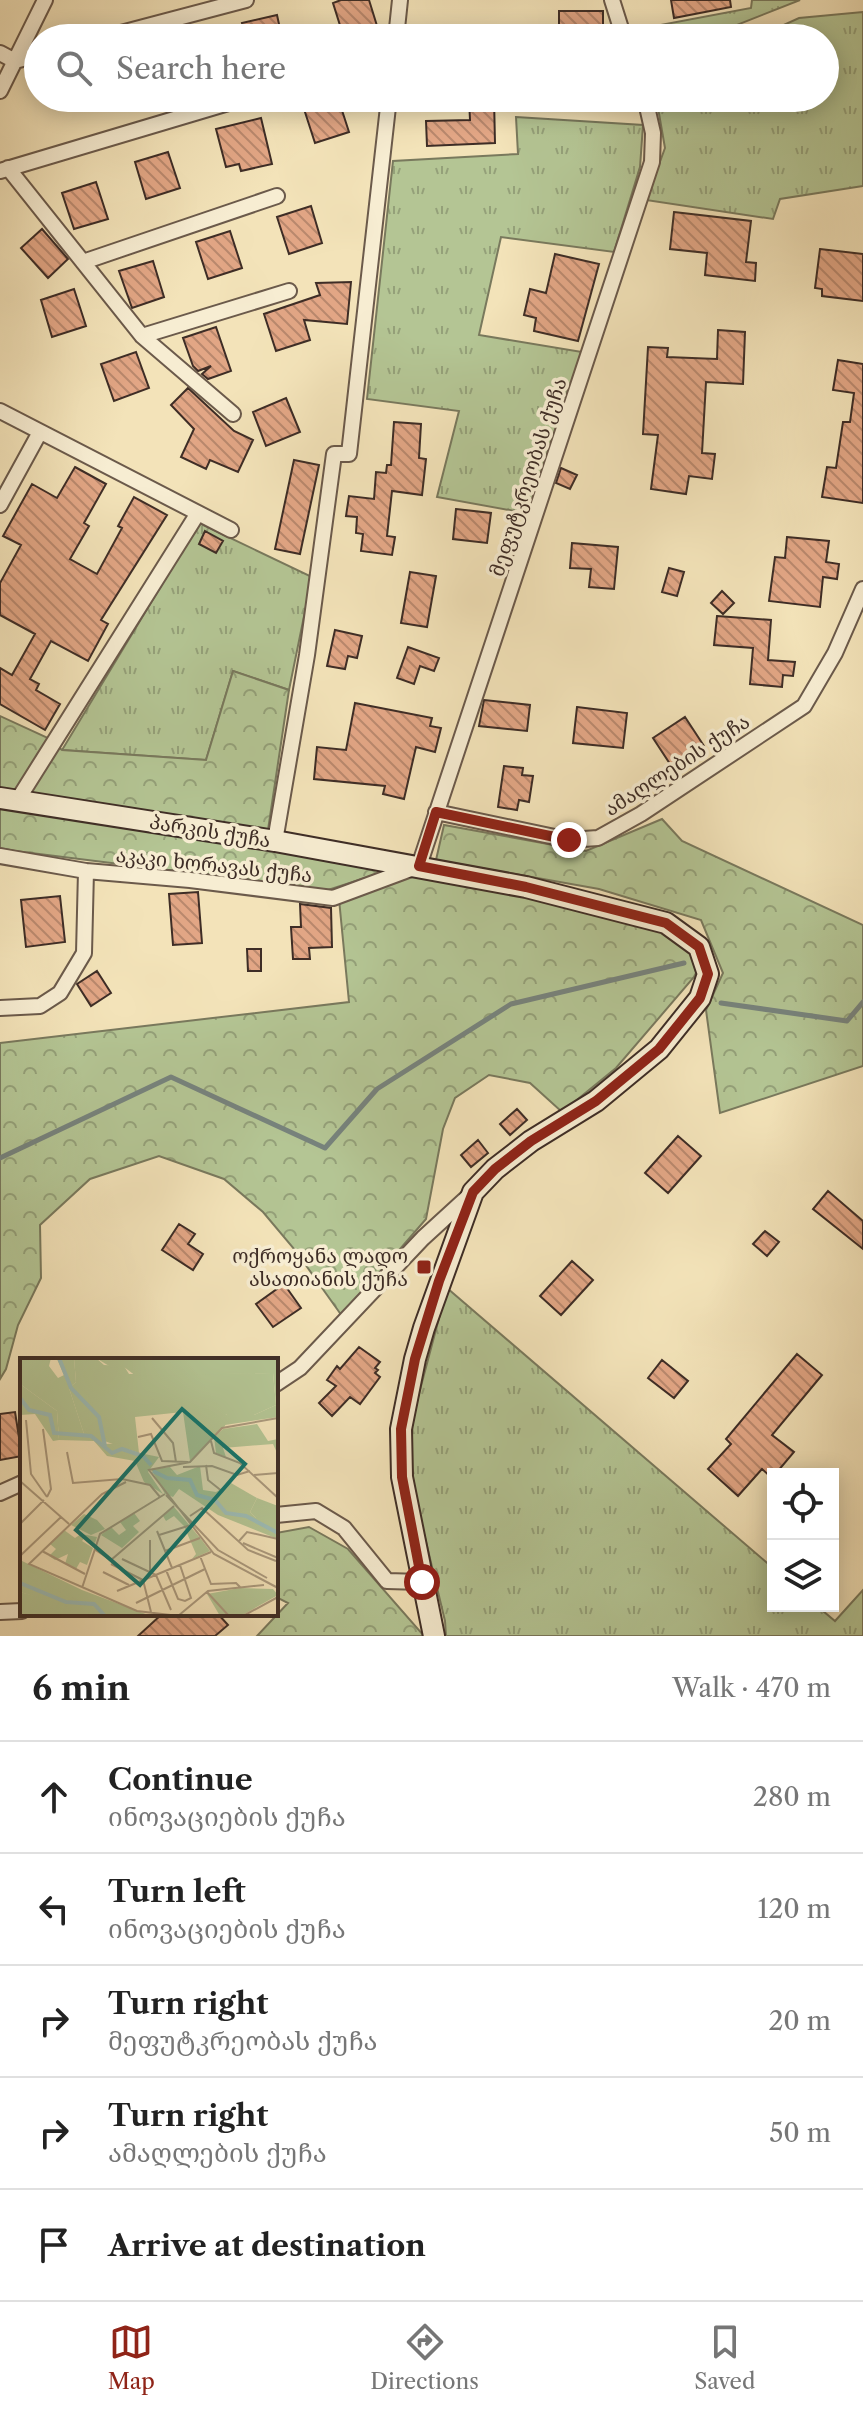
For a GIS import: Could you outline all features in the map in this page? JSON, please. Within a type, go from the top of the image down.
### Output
[{"type":"street","points":[[33,24],[45,0]]},
{"type":"street","points":[[155,24],[246,0]]},
{"type":"street","points":[[397,24],[400,0]]},
{"type":"street","points":[[612,0],[620,24]]},
{"type":"street","points":[[0,91],[24,43]]},
{"type":"street","points":[[0,53],[15,61],[24,59]]},
{"type":"street","points":[[198,112],[4,170],[142,336],[233,414]]},
{"type":"street","points":[[275,841],[307,655],[334,454],[349,454],[387,112]]},
{"type":"street","name":"მეფუტკრეობას ქუჩა","points":[[419,866],[652,162],[653,133],[648,112]]},
{"type":"street","points":[[83,262],[277,196]]},
{"type":"street","points":[[142,336],[289,291]]},
{"type":"street","points":[[0,411],[231,530]]},
{"type":"street","points":[[0,505],[40,432]]},
{"type":"street","points":[[8,799],[198,513]]},
{"type":"street","name":"ამაღლების ქუჩა","points":[[436,812],[569,840],[598,838],[641,814],[804,706],[835,653],[863,589]]},
{"type":"street","name":"პარკის ქუჩა","points":[[8,799],[275,841],[526,887],[666,923],[699,947],[708,974],[700,998],[659,1049],[596,1101],[531,1141],[495,1169],[473,1192]]},
{"type":"street","name":"აკაკი ხორავას ქუჩა","points":[[0,856],[86,871],[333,898],[419,866]]},
{"type":"street","points":[[0,1008],[40,1006],[60,993],[84,953],[86,871]]},
{"type":"street","points":[[278,1383],[300,1368],[423,1238],[473,1192]]},
{"type":"street","points":[[434,1636],[402,1477],[401,1429],[415,1359],[439,1281],[473,1192]]},
{"type":"street","points":[[0,1493],[20,1484]]},
{"type":"street","points":[[278,1515],[316,1511],[344,1528],[387,1581],[422,1582]]},
{"type":"street","points":[[0,1612],[20,1611]]},
{"type":"green space","points":[[752,0],[800,0],[739,24],[666,24],[751,8]]},
{"type":"green space","points":[[863,12],[863,186],[780,199],[773,219],[646,200],[665,148],[659,112],[839,112],[839,24],[786,24],[799,18]]},
{"type":"green space","points":[[516,117],[643,125],[640,167],[614,252],[501,237],[479,335],[582,352],[531,514],[437,497],[459,411],[367,399],[393,161],[518,154]]},
{"type":"green space","points":[[199,523],[312,577],[289,690],[233,671],[206,760],[62,750]]},
{"type":"green space","points":[[233,671],[289,690],[268,830],[0,788],[0,716],[48,738],[62,750],[206,760]]},
{"type":"green space","points":[[0,804],[399,867],[328,890],[15,851],[0,848]]},
{"type":"green space","points":[[662,819],[682,841],[863,925],[863,1066],[720,1113],[706,1010],[723,973],[701,920],[599,889],[436,860],[444,825],[586,851]]},
{"type":"green space","points":[[422,873],[664,928],[691,950],[699,967],[694,977],[616,1068],[562,1112],[530,1083],[489,1075],[455,1098],[443,1129],[426,1219],[342,1316],[295,1250],[263,1212],[224,1179],[159,1156],[90,1179],[40,1225],[41,1278],[18,1325],[6,1369],[0,1379],[0,1043],[349,1002],[339,899]]},
{"type":"green space","points":[[447,1288],[767,1563],[767,1612],[824,1612],[835,1621],[863,1590],[863,1636],[446,1636],[415,1496],[408,1435]]},
{"type":"green space","points":[[309,1527],[348,1549],[424,1636],[257,1636],[288,1603],[278,1598],[278,1533]]},
{"type":"building","points":[[369,0],[376,24],[340,24],[333,3]]},
{"type":"building","points":[[671,0],[730,0],[731,7],[674,18]]},
{"type":"building","points":[[559,11],[603,11],[603,24],[559,24]]},
{"type":"building","points":[[277,15],[279,24],[242,24]]},
{"type":"building","points":[[305,112],[343,112],[349,132],[315,143]]},
{"type":"building","points":[[470,112],[494,112],[495,143],[427,146],[426,121],[470,120]]},
{"type":"building","points":[[261,118],[272,164],[241,171],[239,164],[226,167],[216,129]]},
{"type":"building","points":[[168,152],[180,188],[146,199],[135,162]]},
{"type":"building","points":[[96,182],[108,219],[74,229],[62,193]]},
{"type":"building","points":[[311,206],[322,243],[289,254],[277,217]]},
{"type":"building","points":[[674,212],[751,221],[746,262],[756,263],[755,281],[705,275],[707,253],[670,249]]},
{"type":"building","points":[[42,229],[68,259],[48,278],[21,248]]},
{"type":"building","points":[[230,231],[242,268],[208,279],[196,242]]},
{"type":"building","points":[[820,249],[863,254],[863,301],[822,296],[822,289],[815,288]]},
{"type":"building","points":[[555,254],[599,264],[578,341],[534,331],[536,318],[524,315],[530,289],[546,293]]},
{"type":"building","points":[[153,261],[164,297],[132,308],[119,271]]},
{"type":"building","points":[[351,282],[347,324],[304,320],[310,340],[276,351],[264,314],[320,295],[316,283]]},
{"type":"building","points":[[74,289],[86,326],[52,337],[41,300]]},
{"type":"building","points":[[216,327],[231,371],[208,379],[202,374],[211,366],[198,371],[193,366],[183,338]]},
{"type":"building","points":[[718,330],[745,332],[743,384],[706,382],[702,453],[715,454],[712,479],[689,476],[686,494],[651,489],[658,435],[643,434],[648,347],[668,348],[667,357],[717,359]]},
{"type":"building","points":[[136,352],[149,388],[114,401],[101,364]]},
{"type":"building","points":[[838,360],[863,364],[863,503],[822,497],[827,467],[836,468],[843,422],[850,422],[854,393],[833,390]]},
{"type":"building","points":[[188,388],[234,431],[253,440],[238,472],[210,460],[206,469],[181,457],[194,429],[171,405]]},
{"type":"building","points":[[286,398],[300,432],[266,446],[253,412]]},
{"type":"building","points":[[394,422],[421,424],[419,458],[426,459],[422,495],[392,491],[387,536],[395,537],[392,555],[361,551],[363,534],[356,533],[357,517],[346,516],[349,496],[374,499],[376,472],[386,473],[387,465],[391,465]]},
{"type":"building","points":[[294,460],[319,465],[300,554],[275,549]]},
{"type":"building","points":[[75,467],[106,484],[84,523],[89,526],[70,559],[97,574],[122,528],[118,526],[134,497],[167,515],[101,620],[108,624],[88,661],[51,641],[30,679],[39,684],[36,690],[60,704],[45,730],[0,704],[0,668],[12,675],[35,634],[0,615],[0,583],[21,545],[3,536],[32,484],[57,498]]},
{"type":"building","points":[[561,468],[577,475],[570,489],[556,483]]},
{"type":"building","points":[[456,509],[491,513],[487,543],[453,539]]},
{"type":"building","points":[[205,531],[223,541],[216,553],[199,544]]},
{"type":"building","points":[[787,537],[829,541],[826,562],[839,564],[837,579],[823,577],[820,607],[769,601],[775,557],[785,558]]},
{"type":"building","points":[[572,543],[618,547],[614,589],[589,587],[591,569],[570,568]]},
{"type":"building","points":[[669,568],[684,572],[677,596],[662,592]]},
{"type":"building","points":[[410,572],[436,576],[427,627],[401,623]]},
{"type":"building","points":[[722,591],[734,603],[723,614],[711,603]]},
{"type":"building","points":[[717,616],[771,620],[768,660],[795,662],[793,676],[783,675],[782,687],[750,684],[753,648],[714,645]]},
{"type":"building","points":[[335,630],[362,636],[357,658],[348,656],[345,669],[327,666]]},
{"type":"building","points":[[408,647],[439,658],[434,671],[420,666],[414,684],[397,678]]},
{"type":"building","points":[[484,700],[530,705],[527,731],[479,726]]},
{"type":"building","points":[[355,703],[432,718],[430,726],[441,728],[435,752],[416,747],[404,799],[383,794],[385,786],[314,779],[317,747],[346,750]]},
{"type":"building","points":[[577,707],[627,713],[623,748],[573,743]]},
{"type":"building","points":[[685,717],[704,746],[672,767],[653,738]]},
{"type":"building","points":[[504,766],[523,768],[522,775],[533,776],[529,802],[519,800],[517,810],[498,807]]},
{"type":"building","points":[[198,892],[202,943],[173,945],[169,894]]},
{"type":"building","points":[[60,896],[65,942],[26,947],[21,900]]},
{"type":"building","points":[[300,904],[331,908],[332,947],[309,948],[310,959],[293,959],[291,927],[301,927]]},
{"type":"building","points":[[247,949],[261,949],[261,971],[248,971]]},
{"type":"building","points":[[97,971],[111,993],[91,1006],[77,984]]},
{"type":"building","points":[[517,1109],[527,1120],[510,1135],[500,1124]]},
{"type":"building","points":[[678,1136],[701,1156],[668,1193],[645,1173]]},
{"type":"building","points":[[478,1140],[488,1153],[471,1167],[461,1155]]},
{"type":"building","points":[[828,1191],[863,1221],[863,1249],[813,1209]]},
{"type":"building","points":[[179,1224],[195,1234],[188,1244],[203,1254],[193,1270],[162,1250]]},
{"type":"building","points":[[765,1231],[779,1242],[767,1256],[753,1244]]},
{"type":"building","points":[[572,1261],[593,1280],[561,1315],[540,1296]]},
{"type":"building","points":[[284,1284],[301,1308],[273,1327],[256,1304]]},
{"type":"building","points":[[359,1347],[380,1362],[375,1373],[380,1377],[360,1404],[350,1397],[332,1416],[319,1403],[336,1386],[327,1380],[337,1366],[340,1369]]},
{"type":"building","points":[[797,1354],[822,1375],[772,1435],[794,1452],[780,1468],[767,1468],[767,1474],[762,1469],[738,1496],[708,1469],[731,1444],[726,1439]]},
{"type":"building","points":[[662,1360],[688,1381],[674,1398],[648,1378]]},
{"type":"building","points":[[15,1412],[20,1456],[0,1460],[0,1414]]},
{"type":"building","points":[[160,1616],[220,1616],[228,1625],[215,1636],[138,1636]]},
{"type":"waterway","points":[[0,1158],[171,1077],[325,1148],[377,1089],[511,1004],[684,963]]},
{"type":"waterway","points":[[721,1003],[847,1021],[863,1002]]},
{"type":"place","name":"ოქროყანა ლადო ასათიანის ქუჩა","points":[[424,1267]]},
{"type":"route","points":[[422,1582],[402,1477],[401,1429],[415,1359],[439,1281],[473,1192],[495,1169],[531,1141],[596,1101],[659,1049],[700,998],[708,974],[699,947],[666,923],[526,887],[419,866],[436,812],[569,840]]}]
